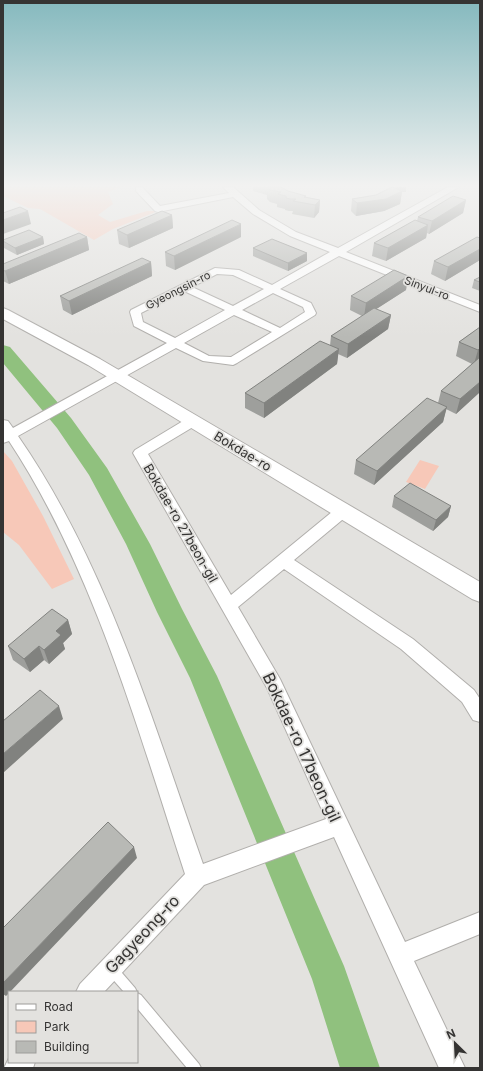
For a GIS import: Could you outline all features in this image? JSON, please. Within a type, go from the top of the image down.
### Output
[{"type":"street","name":"Sinyul-ro","points":[[300,237],[480,309]]},
{"type":"street","points":[[339,825],[197,877],[153,746],[102,610],[81,560],[54,505],[6,433],[31,423],[365,237]]},
{"type":"street","name":"Gyeongsin-ro","points":[[215,271],[235,272],[307,305],[312,313],[233,361],[207,359],[138,324],[135,312],[184,287],[215,271]]},
{"type":"street","points":[[184,287],[280,332]]},
{"type":"street","name":"Bokdae-ro","points":[[3,314],[116,375],[480,593]]},
{"type":"street","name":"Bokdae-ro 27beon-gil","points":[[193,421],[140,453],[228,606]]},
{"type":"street","points":[[228,606],[343,511]]},
{"type":"street","points":[[424,559],[480,586]]},
{"type":"street","points":[[424,559],[480,601]]},
{"type":"street","points":[[283,561],[408,644],[468,696],[480,714]]},
{"type":"street","name":"Bokdae-ro 17beon-gil","points":[[228,606],[274,684],[452,1068]]},
{"type":"street","name":"Gagyeong-ro","points":[[89,991],[197,877]]},
{"type":"street","points":[[400,956],[480,923]]},
{"type":"lane","points":[[111,968],[130,991]]},
{"type":"lane","points":[[138,1000],[195,1068]]},
{"type":"green space","points":[[89,237],[99,237],[94,240]]},
{"type":"green space","points":[[3,451],[12,461],[43,516],[74,579],[52,589],[19,545],[3,532]]},
{"type":"green space","points":[[420,460],[439,466],[425,489],[406,482]]},
{"type":"building","points":[[11,237],[43,237],[15,248],[3,240]]},
{"type":"building","points":[[69,237],[87,237],[5,271],[3,270],[3,264]]},
{"type":"building","points":[[196,237],[214,237],[174,256],[165,252]]},
{"type":"building","points":[[385,237],[407,237],[388,248],[374,243]]},
{"type":"building","points":[[477,237],[480,238],[480,249],[448,267],[434,261]]},
{"type":"building","points":[[272,239],[307,253],[288,263],[253,248]]},
{"type":"building","points":[[142,258],[151,262],[69,301],[60,296]]},
{"type":"building","points":[[394,270],[408,276],[366,303],[351,296]]},
{"type":"building","points":[[480,277],[480,282],[474,280]]},
{"type":"building","points":[[374,308],[391,315],[348,344],[331,336]]},
{"type":"building","points":[[480,327],[480,348],[478,350],[459,342]]},
{"type":"building","points":[[320,341],[339,349],[264,403],[245,393]]},
{"type":"building","points":[[480,357],[480,382],[460,399],[441,391]]},
{"type":"building","points":[[427,398],[447,407],[377,471],[356,460]]},
{"type":"building","points":[[410,483],[451,506],[436,520],[394,496]]},
{"type":"building","points":[[52,609],[68,620],[56,631],[61,635],[44,650],[39,646],[24,659],[8,646]]},
{"type":"building","points":[[40,690],[59,706],[3,754],[3,721]]},
{"type":"building","points":[[108,822],[134,847],[3,983],[3,928]]},
{"type":"waterway","points":[[3,351],[64,423],[99,473],[138,544],[170,612],[203,676],[331,979],[360,1068]]}]
